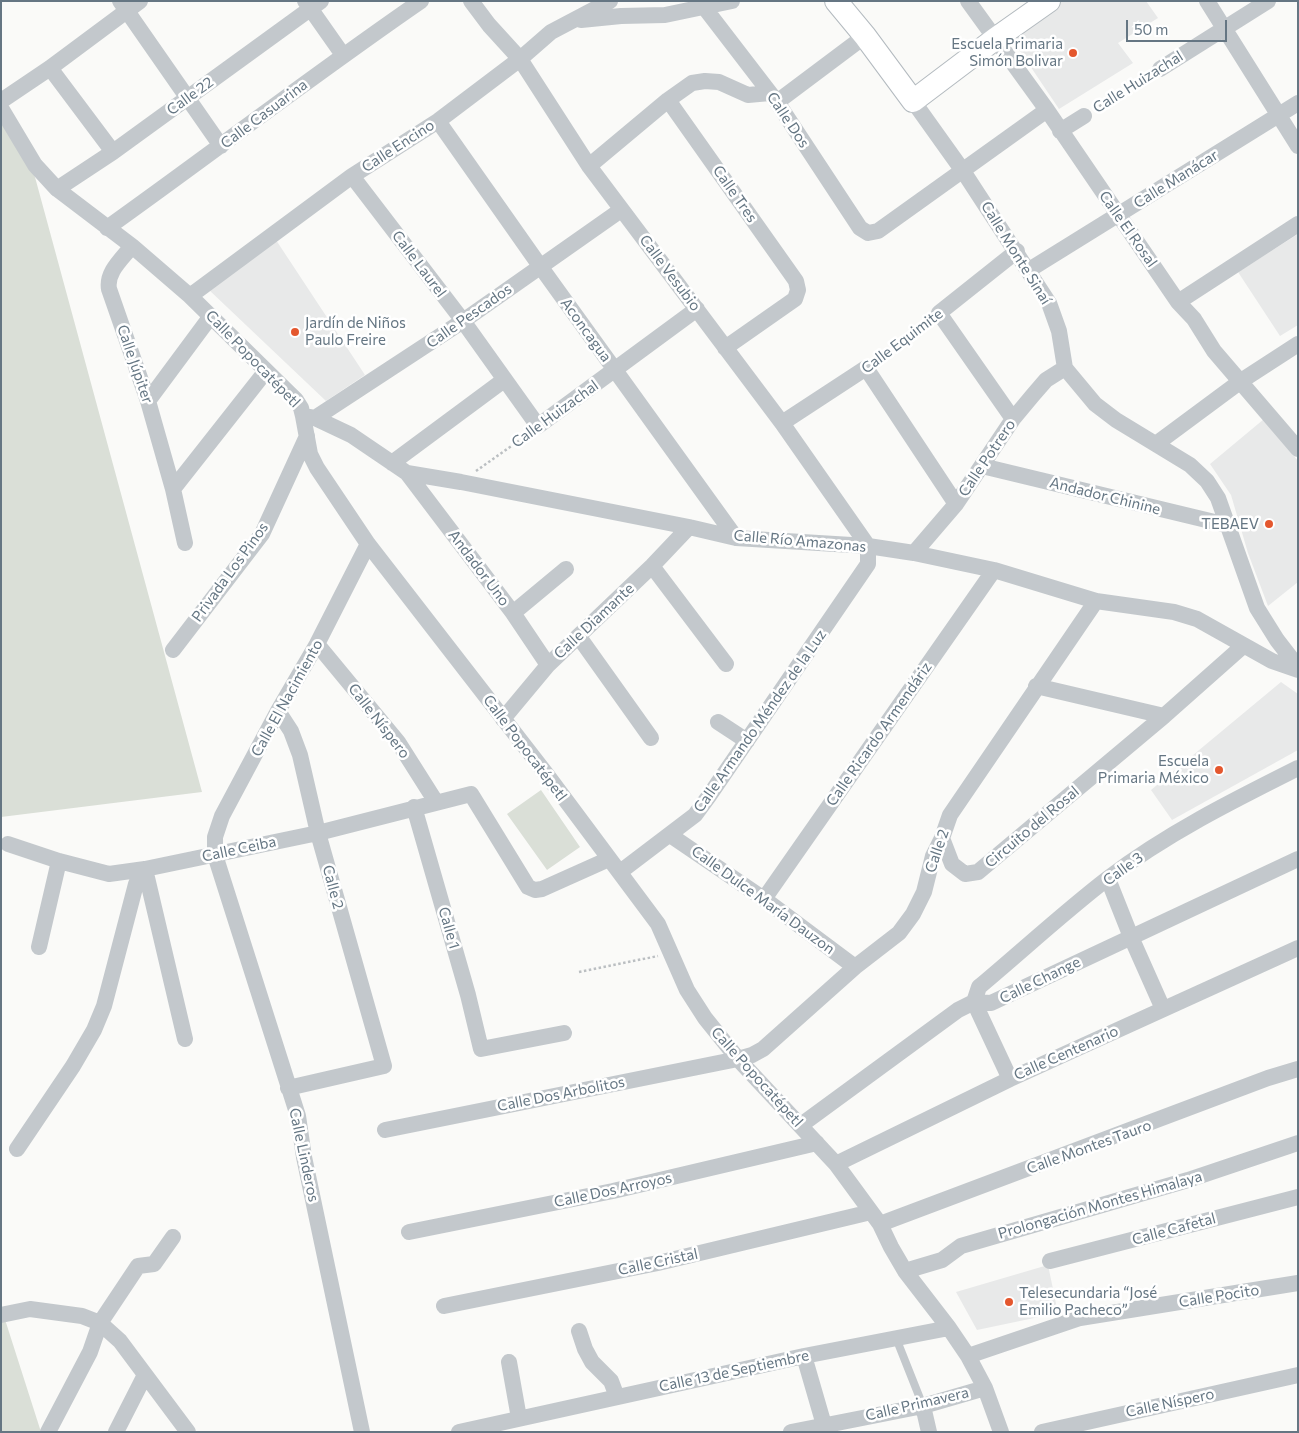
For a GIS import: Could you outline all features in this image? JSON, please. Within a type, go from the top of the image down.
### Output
[{"type":"main road","name":"Calle Monte Sinaí","points":[[836,1],[914,101]]},
{"type":"main road","points":[[914,101],[994,39],[1049,1]]},
{"type":"street","points":[[1,101],[50,68],[123,6],[140,1]]},
{"type":"street","name":"Calle Casuarina","points":[[107,228],[343,55],[421,1]]},
{"type":"street","name":"Calle Vesubio","points":[[471,1],[488,25],[520,59],[588,166],[782,423],[868,546]]},
{"type":"street","name":"Calle Encino","points":[[190,296],[352,176],[438,121],[520,59],[551,32],[610,1]]},
{"type":"street","points":[[571,21],[620,9],[665,14],[732,1]]},
{"type":"street","name":"Calle El Rosal","points":[[968,1],[1047,110],[1178,302],[1194,319],[1214,351],[1298,449]]},
{"type":"street","points":[[1207,1],[1277,116],[1298,146]]},
{"type":"street","name":"Calle Huizachal","points":[[1160,69],[1268,1]]},
{"type":"street","points":[[312,4],[343,55]]},
{"type":"street","name":"Calle 22","points":[[57,189],[113,152],[312,4]]},
{"type":"street","points":[[123,6],[221,146]]},
{"type":"street","name":"Calle Dos","points":[[704,7],[773,98],[860,228],[868,233],[878,231],[963,171]]},
{"type":"street","points":[[588,166],[668,100],[692,83],[718,82],[748,95],[773,98],[865,36]]},
{"type":"street","points":[[50,68],[113,152]]},
{"type":"street","name":"Calle Tres","points":[[668,100],[796,280],[798,290],[795,299],[725,348]]},
{"type":"street","name":"Calle Monte Sinaí","points":[[914,101],[1017,251],[1049,303],[1059,331],[1065,368]]},
{"type":"street","name":"Calle Manácar","points":[[1029,270],[1298,103]]},
{"type":"street","name":"Calle Popocatépetl","points":[[1,108],[35,165],[57,189],[132,246],[190,296],[296,400],[309,417],[307,436],[310,454],[317,468],[368,544],[658,924],[687,990],[705,1018],[738,1058],[836,1164],[876,1218],[905,1271],[950,1328],[968,1356],[985,1388],[1001,1432]]},
{"type":"street","points":[[963,171],[1047,110]]},
{"type":"street","name":"Calle Huizachal","points":[[1060,131],[1084,116]]},
{"type":"street","name":"Aconcagua","points":[[438,121],[736,538]]},
{"type":"street","name":"Calle Laurel","points":[[352,176],[463,322],[538,426]]},
{"type":"street","name":"Calle Pescados","points":[[309,417],[463,322],[621,210]]},
{"type":"street","points":[[1178,302],[1298,224]]},
{"type":"street","name":"Calle Júpiter","points":[[132,246],[111,273],[108,281],[109,289],[148,400],[173,489],[185,543]]},
{"type":"street","name":"Calle Equimite","points":[[939,313],[1017,251]]},
{"type":"street","name":"Calle Huizachal","points":[[538,426],[697,309]]},
{"type":"street","points":[[939,313],[1013,419]]},
{"type":"street","points":[[148,400],[211,316]]},
{"type":"street","points":[[1156,444],[1241,381],[1298,344]]},
{"type":"street","points":[[866,368],[956,504]]},
{"type":"street","name":"Calle Equimite","points":[[782,423],[866,368]]},
{"type":"street","points":[[1065,368],[1095,404],[1116,420],[1190,465],[1207,481],[1218,498],[1257,608],[1298,669]]},
{"type":"street","name":"Calle Potrero","points":[[914,553],[956,504],[1013,419],[1046,380],[1065,368]]},
{"type":"street","points":[[173,489],[266,371]]},
{"type":"street","points":[[392,463],[504,380]]},
{"type":"street","name":"Calle Río Amazonas","points":[[309,417],[351,435],[407,473],[689,527],[736,538],[868,546],[914,553],[994,570],[1096,601],[1190,616],[1272,661],[1298,669]]},
{"type":"street","name":"Privada Los Pinos","points":[[173,650],[262,534],[307,436]]},
{"type":"street","name":"Andador Chinine","points":[[982,466],[1227,525]]},
{"type":"street","name":"Andador Uno","points":[[407,473],[513,613],[548,665]]},
{"type":"street","name":"Calle Diamante","points":[[503,719],[548,665],[652,566],[689,527]]},
{"type":"street","name":"Calle El Nacimiento","points":[[215,855],[215,838],[222,816],[278,710],[317,644],[368,544]]},
{"type":"street","name":"Calle Armando Méndez de la Luz","points":[[620,872],[695,815],[868,564],[868,546]]},
{"type":"street","points":[[652,566],[726,664]]},
{"type":"street","points":[[513,613],[566,570]]},
{"type":"street","name":"Calle Ricardo Armendáriz","points":[[764,898],[994,570]]},
{"type":"street","name":"Calle 2","points":[[738,1058],[752,1055],[763,1049],[855,966],[899,933],[913,914],[924,892],[933,856],[950,815],[1036,686],[1096,601]]},
{"type":"street","points":[[579,637],[651,738]]},
{"type":"street","name":"Calle Níspero","points":[[317,644],[398,742],[436,802]]},
{"type":"street","name":"Circuito del Rosal","points":[[942,838],[952,864],[965,874],[978,872],[1164,716],[1242,646]]},
{"type":"street","points":[[1036,686],[1164,716]]},
{"type":"street","name":"Calle 2","points":[[278,710],[291,731],[300,755],[318,833],[384,1066],[288,1088]]},
{"type":"street","points":[[718,722],[747,741]]},
{"type":"street","name":"Calle 3","points":[[974,1002],[979,987],[1108,879],[1204,815],[1298,768]]},
{"type":"street","name":"Calle Ceiba","points":[[8,844],[59,861],[108,874],[145,869],[318,833],[471,794],[528,887],[535,890],[542,889],[609,859]]},
{"type":"street","name":"Calle 1","points":[[414,807],[468,995],[481,1050],[564,1033]]},
{"type":"street","name":"Calle Dulce María Dauzon","points":[[670,835],[764,898],[855,966]]},
{"type":"street","name":"Calle Linderos","points":[[215,855],[298,1116],[304,1157],[362,1432]]},
{"type":"street","name":"Calle Change","points":[[801,1125],[958,1010],[974,1002],[991,1004],[1298,859]]},
{"type":"street","points":[[39,947],[59,861]]},
{"type":"street","points":[[145,869],[185,1039]]},
{"type":"street","points":[[17,1149],[73,1066],[94,1030],[104,1006],[136,884],[145,869]]},
{"type":"street","points":[[1108,879],[1163,1009]]},
{"type":"street","name":"Calle Centenario","points":[[836,1164],[1010,1078],[1298,948]]},
{"type":"street","points":[[974,1002],[1010,1078]]},
{"type":"street","name":"Calle Dos Arbolitos","points":[[385,1130],[738,1058]]},
{"type":"street","name":"Calle Montes Tauro","points":[[876,1218],[1183,1112],[1268,1078],[1298,1069]]},
{"type":"street","name":"Calle Dos Arroyos","points":[[409,1232],[613,1191],[817,1143]]},
{"type":"street","name":"Prolongación Montes Himalaya","points":[[905,1271],[942,1260],[962,1246],[1188,1180],[1298,1143]]},
{"type":"street","name":"Calle Cafetal","points":[[1050,1261],[1298,1196]]},
{"type":"street","name":"Calle Cristal","points":[[444,1306],[876,1218]]},
{"type":"street","points":[[48,1432],[90,1352],[100,1323],[138,1266],[154,1264],[173,1237]]},
{"type":"street","name":"Calle Pocito","points":[[968,1356],[1080,1318],[1298,1283]]},
{"type":"street","points":[[1,1315],[30,1309],[82,1316],[100,1323],[120,1341],[188,1432]]},
{"type":"street","name":"Calle 13 de Septiembre","points":[[459,1432],[804,1356],[950,1328]]},
{"type":"street","points":[[579,1331],[585,1350],[592,1362],[610,1381],[617,1397]]},
{"type":"street","points":[[804,1356],[824,1425]]},
{"type":"street","points":[[509,1362],[519,1418]]},
{"type":"street","points":[[116,1432],[145,1375]]},
{"type":"street","name":"Calle Níspero","points":[[1042,1432],[1298,1375]]},
{"type":"street","name":"Calle Primavera","points":[[791,1432],[824,1425],[855,1425],[985,1388]]},
{"type":"street","points":[[923,1406],[929,1432]]},
{"type":"lane","points":[[896,1338],[923,1406]]},
{"type":"path","name":"Calle Huizachal","points":[[1084,116],[1160,69]]},
{"type":"path","name":"Calle Equimite","points":[[866,368],[939,313]]},
{"type":"path","name":"Calle Huizachal","points":[[461,482],[538,426]]},
{"type":"path","points":[[578,972],[671,953]]},
{"type":"shaded area","name":"Escuela Primaria Simón Bolivar","points":[[1052,1],[1146,1],[1158,18],[1118,43],[1133,63],[1059,109],[1008,33]]},
{"type":"shaded area","points":[[1,115],[29,155],[202,792],[1,817]]},
{"type":"shaded area","points":[[1298,234],[1298,325],[1280,336],[1238,272]]},
{"type":"shaded area","name":"Jardín de Niños Paulo Freire","points":[[276,240],[365,375],[326,401],[208,289]]},
{"type":"shaded area","name":"TEBAEV","points":[[1264,419],[1298,461],[1298,582],[1268,606],[1248,553],[1231,495],[1210,464]]},
{"type":"shaded area","name":"Escuela Primaria México","points":[[1281,682],[1298,694],[1298,750],[1172,820],[1151,790]]},
{"type":"shaded area","points":[[541,790],[580,847],[547,870],[507,814]]},
{"type":"shaded area","name":"Telesecundaria “José Emilio Pacheco”","points":[[1048,1265],[1058,1313],[977,1330],[956,1292]]},
{"type":"shaded area","points":[[1,1307],[41,1432],[1,1432]]},
{"type":"place","name":"Escuela Primaria Simón Bolivar","points":[[1073,53]]},
{"type":"place","name":"Jardín de Niños Paulo Freire","points":[[295,332]]},
{"type":"place","name":"TEBAEV","points":[[1269,524]]},
{"type":"place","name":"Escuela Primaria México","points":[[1219,770]]},
{"type":"place","name":"Telesecundaria “José Emilio Pacheco”","points":[[1009,1302]]}]
